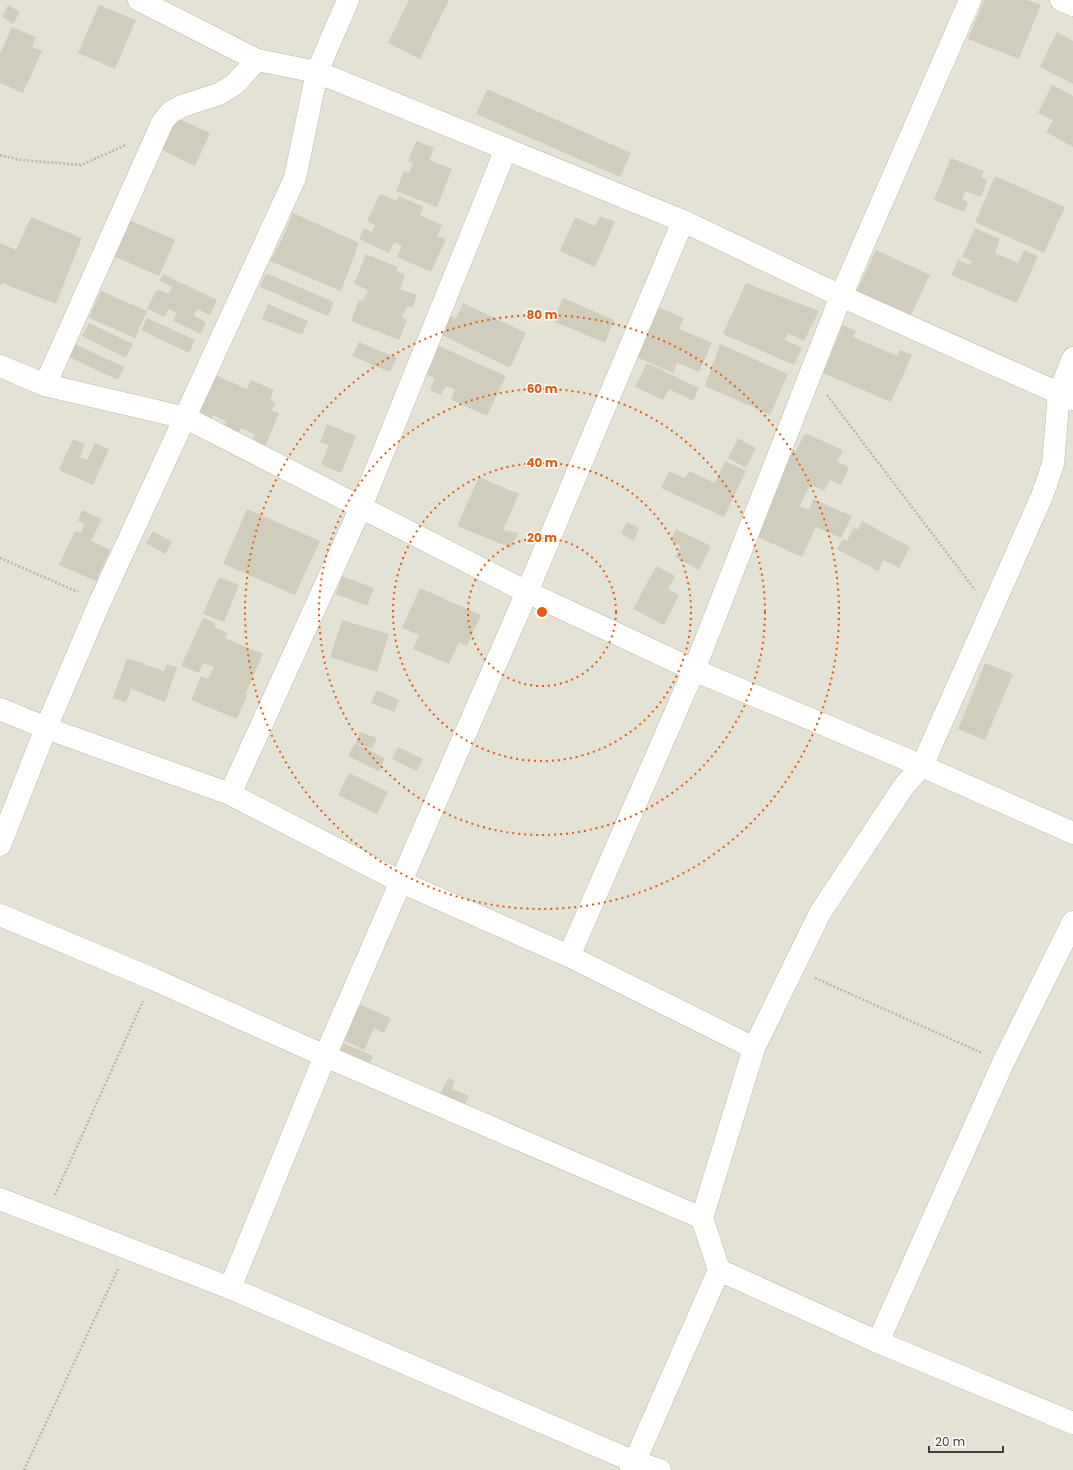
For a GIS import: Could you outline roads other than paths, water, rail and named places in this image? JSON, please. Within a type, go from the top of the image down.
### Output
[{"type":"street","points":[[144,2],[172,0]]},
{"type":"street","points":[[0,845],[46,728],[100,602],[186,418],[295,178],[317,72],[348,0]]},
{"type":"street","points":[[569,956],[694,670],[842,296],[970,0]]},
{"type":"street","points":[[1061,0],[1073,5]]},
{"type":"street","points":[[144,2],[257,60],[317,72],[683,221],[842,296],[1066,396]]},
{"type":"street","points":[[44,385],[163,121],[171,112],[182,106],[219,94],[235,84],[257,60]]},
{"type":"street","points":[[230,794],[362,507],[506,149]]},
{"type":"street","points":[[230,1288],[325,1056],[527,592],[683,221]]},
{"type":"street","points":[[633,1466],[719,1270],[702,1218],[754,1048],[820,913],[904,786],[922,766],[1042,496],[1054,464],[1073,358]]},
{"type":"street","points":[[0,366],[44,385],[186,418],[527,592],[694,670],[922,766],[1073,833]]},
{"type":"street","points":[[0,709],[46,728],[230,794],[401,882],[569,956],[754,1048]]},
{"type":"street","points":[[0,915],[153,978],[325,1056],[702,1218]]},
{"type":"street","points":[[878,1342],[1003,1063],[1073,922]]},
{"type":"street","points":[[0,1199],[230,1288],[633,1466],[660,1470]]},
{"type":"street","points":[[719,1270],[878,1342],[1073,1422]]}]
